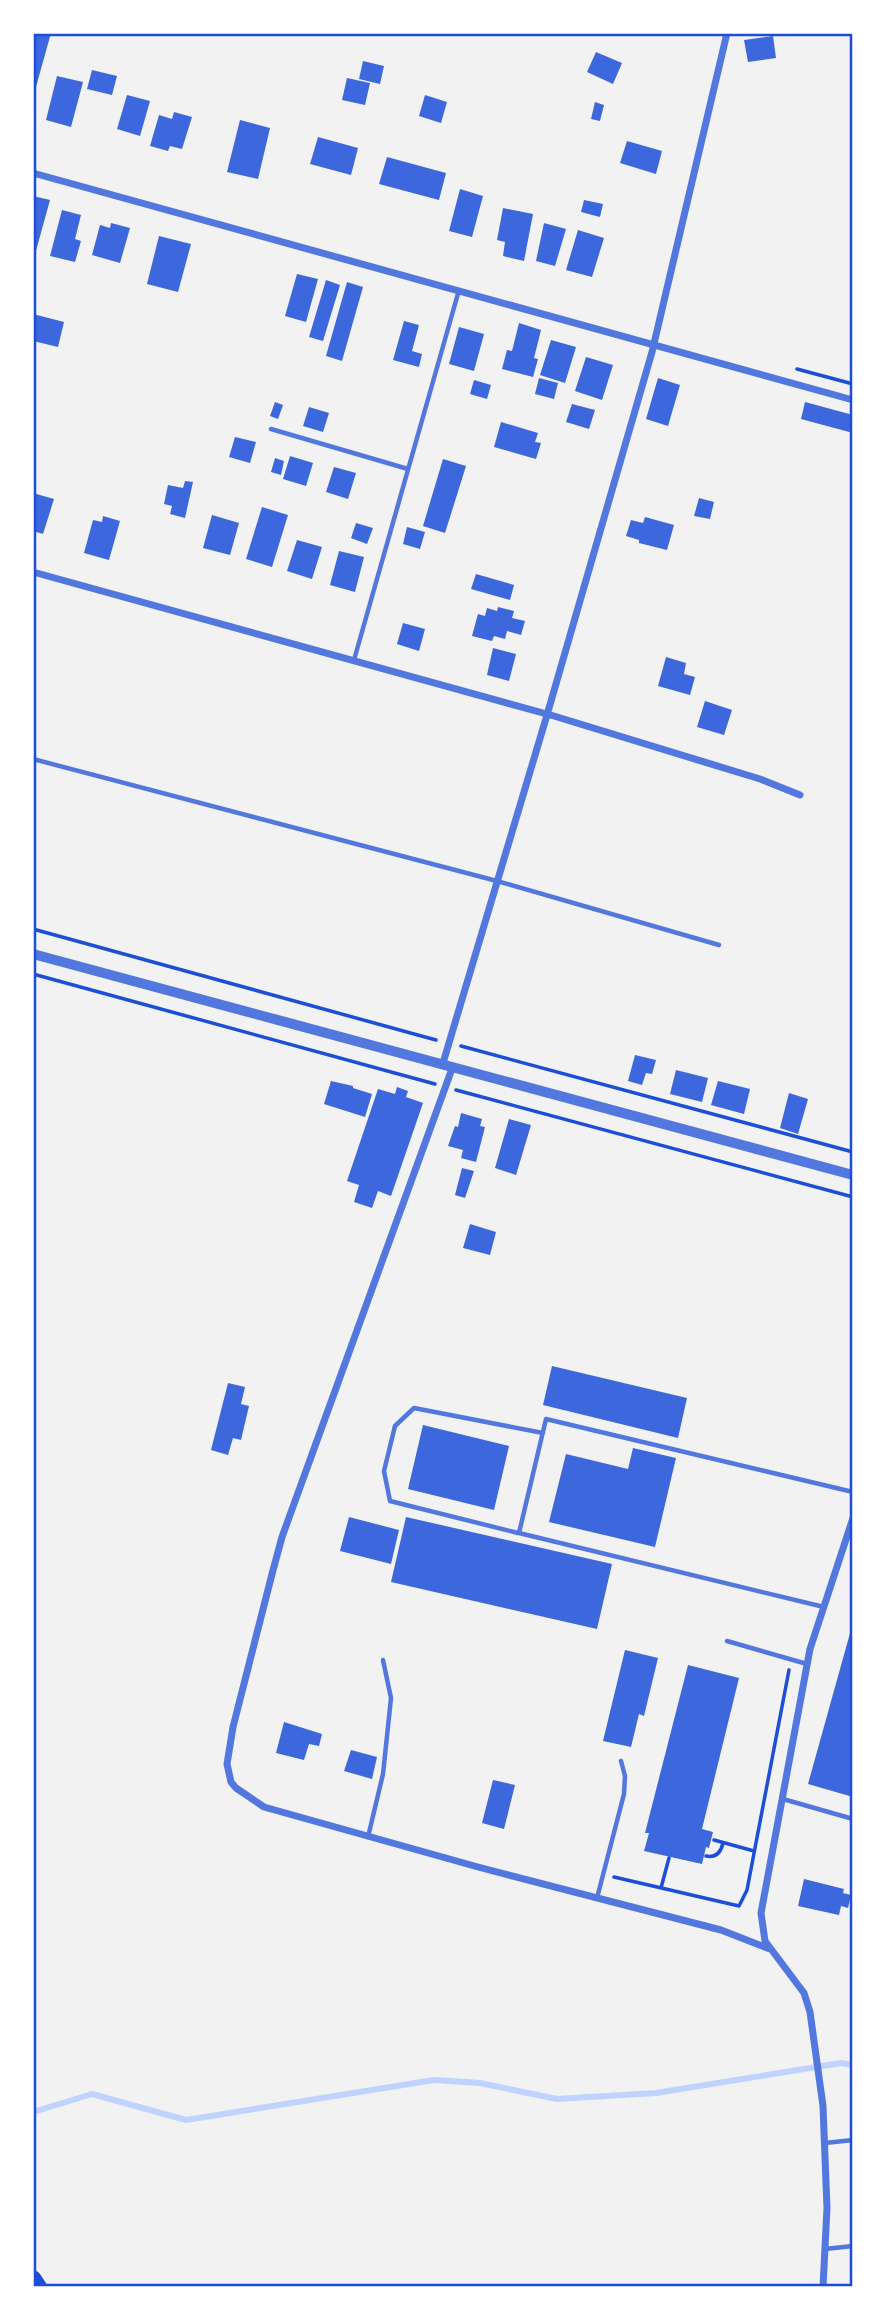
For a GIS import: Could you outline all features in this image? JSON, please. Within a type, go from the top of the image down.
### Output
[{"type":"highway","points":[[33,2278],[39,2287]]},
{"type":"street","points":[[727,33],[653,344],[498,881],[448,1065],[282,1537],[233,1727],[227,1764],[231,1782],[242,1794],[264,1807],[720,1930],[770,1949]]},
{"type":"street","points":[[33,173],[853,400]]},
{"type":"street","points":[[33,572],[547,715],[760,779],[800,795]]},
{"type":"street","points":[[33,954],[853,1175]]},
{"type":"street","points":[[823,2287],[823,2106],[814,2039],[807,1999],[762,1935],[761,1913],[807,1664],[853,1518]]},
{"type":"lane","points":[[354,660],[459,290]]},
{"type":"lane","points":[[271,429],[408,469]]},
{"type":"lane","points":[[33,759],[498,881],[719,945]]},
{"type":"lane","points":[[543,1433],[414,1408],[395,1426],[384,1471],[390,1501],[824,1607]]},
{"type":"lane","points":[[519,1533],[547,1419],[853,1492]]},
{"type":"lane","points":[[727,1641],[807,1664]]},
{"type":"lane","points":[[368,1837],[383,1774],[391,1698],[383,1660]]},
{"type":"lane","points":[[597,1898],[624,1794],[625,1776],[621,1761]]},
{"type":"lane","points":[[782,1798],[853,1819]]},
{"type":"lane","points":[[824,2143],[853,2140]]},
{"type":"lane","points":[[825,2249],[853,2246]]},
{"type":"path","points":[[612,1876],[739,1906],[747,1890],[786,1676],[793,1660]]},
{"type":"path","points":[[713,1840],[754,1851]]},
{"type":"path","points":[[706,1856],[719,1853],[723,1843]]},
{"type":"path","points":[[661,1888],[669,1858]]},
{"type":"building","points":[[33,33],[51,33],[34,94],[33,93]]},
{"type":"building","points":[[773,36],[776,58],[748,62],[744,40]]},
{"type":"building","points":[[596,52],[622,63],[613,84],[587,72]]},
{"type":"building","points":[[363,61],[384,66],[380,84],[359,79]]},
{"type":"building","points":[[92,70],[117,76],[112,95],[87,89]]},
{"type":"building","points":[[57,76],[83,82],[71,127],[46,120]]},
{"type":"building","points":[[347,78],[370,83],[365,105],[342,100]]},
{"type":"building","points":[[127,95],[150,101],[140,136],[117,129]]},
{"type":"building","points":[[425,95],[447,102],[441,123],[419,116]]},
{"type":"building","points":[[595,102],[604,105],[600,121],[591,119]]},
{"type":"building","points":[[174,112],[192,117],[182,149],[170,146],[168,151],[150,146],[159,115],[172,119]]},
{"type":"building","points":[[240,120],[270,128],[258,179],[227,172]]},
{"type":"building","points":[[318,137],[358,148],[351,175],[310,164]]},
{"type":"building","points":[[627,141],[662,151],[656,174],[620,163]]},
{"type":"building","points":[[387,157],[446,173],[439,200],[379,184]]},
{"type":"building","points":[[460,189],[483,196],[472,237],[449,231]]},
{"type":"building","points":[[33,196],[50,200],[34,258],[33,258]]},
{"type":"building","points":[[584,200],[603,204],[600,217],[581,212]]},
{"type":"building","points":[[503,208],[533,214],[524,261],[503,256],[505,242],[497,240]]},
{"type":"building","points":[[62,210],[81,215],[75,239],[81,241],[75,262],[50,256]]},
{"type":"building","points":[[111,223],[130,228],[120,263],[92,255],[100,225],[110,228]]},
{"type":"building","points":[[544,223],[566,229],[555,266],[536,261]]},
{"type":"building","points":[[578,230],[604,238],[592,277],[566,270]]},
{"type":"building","points":[[159,236],[191,244],[178,292],[147,284]]},
{"type":"building","points":[[297,274],[318,279],[306,322],[285,316]]},
{"type":"building","points":[[326,280],[340,285],[323,341],[309,337]]},
{"type":"building","points":[[347,282],[363,287],[342,361],[326,356]]},
{"type":"building","points":[[33,314],[64,322],[58,347],[33,341]]},
{"type":"building","points":[[404,321],[419,325],[412,351],[422,354],[419,367],[393,360]]},
{"type":"building","points":[[519,323],[541,330],[534,358],[538,359],[533,377],[502,369],[507,350],[512,351]]},
{"type":"building","points":[[459,327],[484,334],[474,371],[449,364]]},
{"type":"building","points":[[551,340],[576,347],[565,383],[540,375]]},
{"type":"building","points":[[586,357],[613,365],[602,400],[575,391]]},
{"type":"building","points":[[539,378],[558,383],[554,399],[535,394]]},
{"type":"building","points":[[658,378],[680,385],[668,426],[646,419]]},
{"type":"building","points":[[474,380],[491,385],[487,399],[470,394]]},
{"type":"building","points":[[275,402],[283,405],[278,419],[270,416]]},
{"type":"building","points":[[805,402],[853,415],[853,433],[801,419]]},
{"type":"building","points":[[572,404],[595,410],[589,429],[566,422]]},
{"type":"building","points":[[309,407],[329,413],[323,432],[303,426]]},
{"type":"building","points":[[501,422],[538,433],[535,442],[541,443],[536,459],[494,447]]},
{"type":"building","points":[[235,437],[256,442],[250,463],[229,457]]},
{"type":"building","points":[[290,456],[313,463],[306,486],[283,479]]},
{"type":"building","points":[[275,458],[284,461],[281,475],[271,472]]},
{"type":"building","points":[[443,459],[466,466],[445,533],[423,526]]},
{"type":"building","points":[[334,467],[356,473],[348,499],[326,492]]},
{"type":"building","points":[[185,481],[193,482],[185,518],[170,514],[172,506],[164,504],[168,485],[183,488]]},
{"type":"building","points":[[33,493],[54,499],[43,534],[33,531]]},
{"type":"building","points":[[699,498],[714,502],[710,519],[694,516]]},
{"type":"building","points":[[262,507],[288,515],[272,567],[246,559]]},
{"type":"building","points":[[212,515],[239,523],[230,555],[203,548]]},
{"type":"building","points":[[103,516],[120,521],[109,560],[84,553],[93,520],[102,522]]},
{"type":"building","points":[[645,517],[674,525],[667,550],[639,543],[639,540],[626,536],[631,520],[643,523]]},
{"type":"building","points":[[356,523],[373,528],[367,544],[351,538]]},
{"type":"building","points":[[407,527],[425,532],[420,549],[403,544]]},
{"type":"building","points":[[297,540],[322,547],[312,579],[287,571]]},
{"type":"building","points":[[339,551],[364,557],[355,592],[330,585]]},
{"type":"building","points":[[476,574],[514,585],[510,600],[471,589]]},
{"type":"building","points":[[498,607],[514,611],[512,618],[525,621],[521,635],[507,631],[505,639],[494,636],[492,641],[472,636],[478,614],[485,616],[487,608],[497,611]]},
{"type":"building","points":[[403,623],[425,629],[419,651],[397,644]]},
{"type":"building","points":[[493,648],[516,654],[509,681],[487,675]]},
{"type":"building","points":[[666,657],[686,663],[684,674],[695,677],[690,695],[658,686]]},
{"type":"building","points":[[705,701],[732,710],[724,735],[697,727]]},
{"type":"building","points":[[635,1055],[656,1060],[652,1074],[646,1073],[642,1085],[628,1081]]},
{"type":"building","points":[[676,1070],[708,1078],[702,1102],[670,1094]]},
{"type":"building","points":[[331,1081],[372,1094],[365,1117],[324,1104]]},
{"type":"building","points":[[718,1081],[750,1089],[744,1114],[711,1105]]},
{"type":"building","points":[[397,1087],[408,1091],[406,1097],[423,1103],[391,1196],[378,1191],[372,1208],[354,1202],[359,1185],[347,1181],[378,1089],[395,1094]]},
{"type":"building","points":[[789,1093],[808,1099],[798,1134],[780,1128]]},
{"type":"building","points":[[461,1113],[482,1119],[480,1126],[485,1127],[476,1162],[461,1158],[463,1150],[448,1146],[455,1126],[458,1127]]},
{"type":"building","points":[[509,1119],[531,1125],[516,1175],[495,1168]]},
{"type":"building","points":[[462,1168],[474,1171],[465,1198],[455,1195]]},
{"type":"building","points":[[470,1224],[496,1232],[490,1255],[463,1248]]},
{"type":"building","points":[[552,1366],[687,1398],[678,1438],[543,1405]]},
{"type":"building","points":[[228,1383],[245,1387],[241,1404],[249,1406],[241,1440],[233,1438],[228,1455],[211,1450]]},
{"type":"building","points":[[423,1425],[509,1446],[494,1510],[408,1489]]},
{"type":"building","points":[[633,1448],[676,1458],[655,1547],[549,1522],[566,1454],[628,1469]]},
{"type":"building","points":[[349,1517],[399,1530],[391,1564],[340,1551]]},
{"type":"building","points":[[406,1517],[612,1564],[597,1629],[391,1582]]},
{"type":"building","points":[[853,1626],[853,1797],[808,1784]]},
{"type":"building","points":[[625,1650],[658,1658],[644,1716],[639,1714],[631,1747],[603,1741]]},
{"type":"building","points":[[688,1665],[739,1678],[702,1829],[713,1832],[702,1864],[644,1851],[649,1833],[645,1833]]},
{"type":"building","points":[[284,1722],[322,1734],[319,1746],[309,1744],[304,1760],[276,1753]]},
{"type":"building","points":[[351,1750],[377,1757],[372,1779],[344,1771]]},
{"type":"building","points":[[493,1780],[515,1785],[504,1829],[482,1823]]},
{"type":"building","points":[[804,1879],[844,1889],[843,1893],[851,1895],[848,1908],[841,1906],[839,1915],[798,1906]]},
{"type":"waterway","points":[[33,2112],[92,2094],[186,2120],[434,2080],[480,2083],[557,2099],[656,2093],[841,2063],[853,2065]]}]
